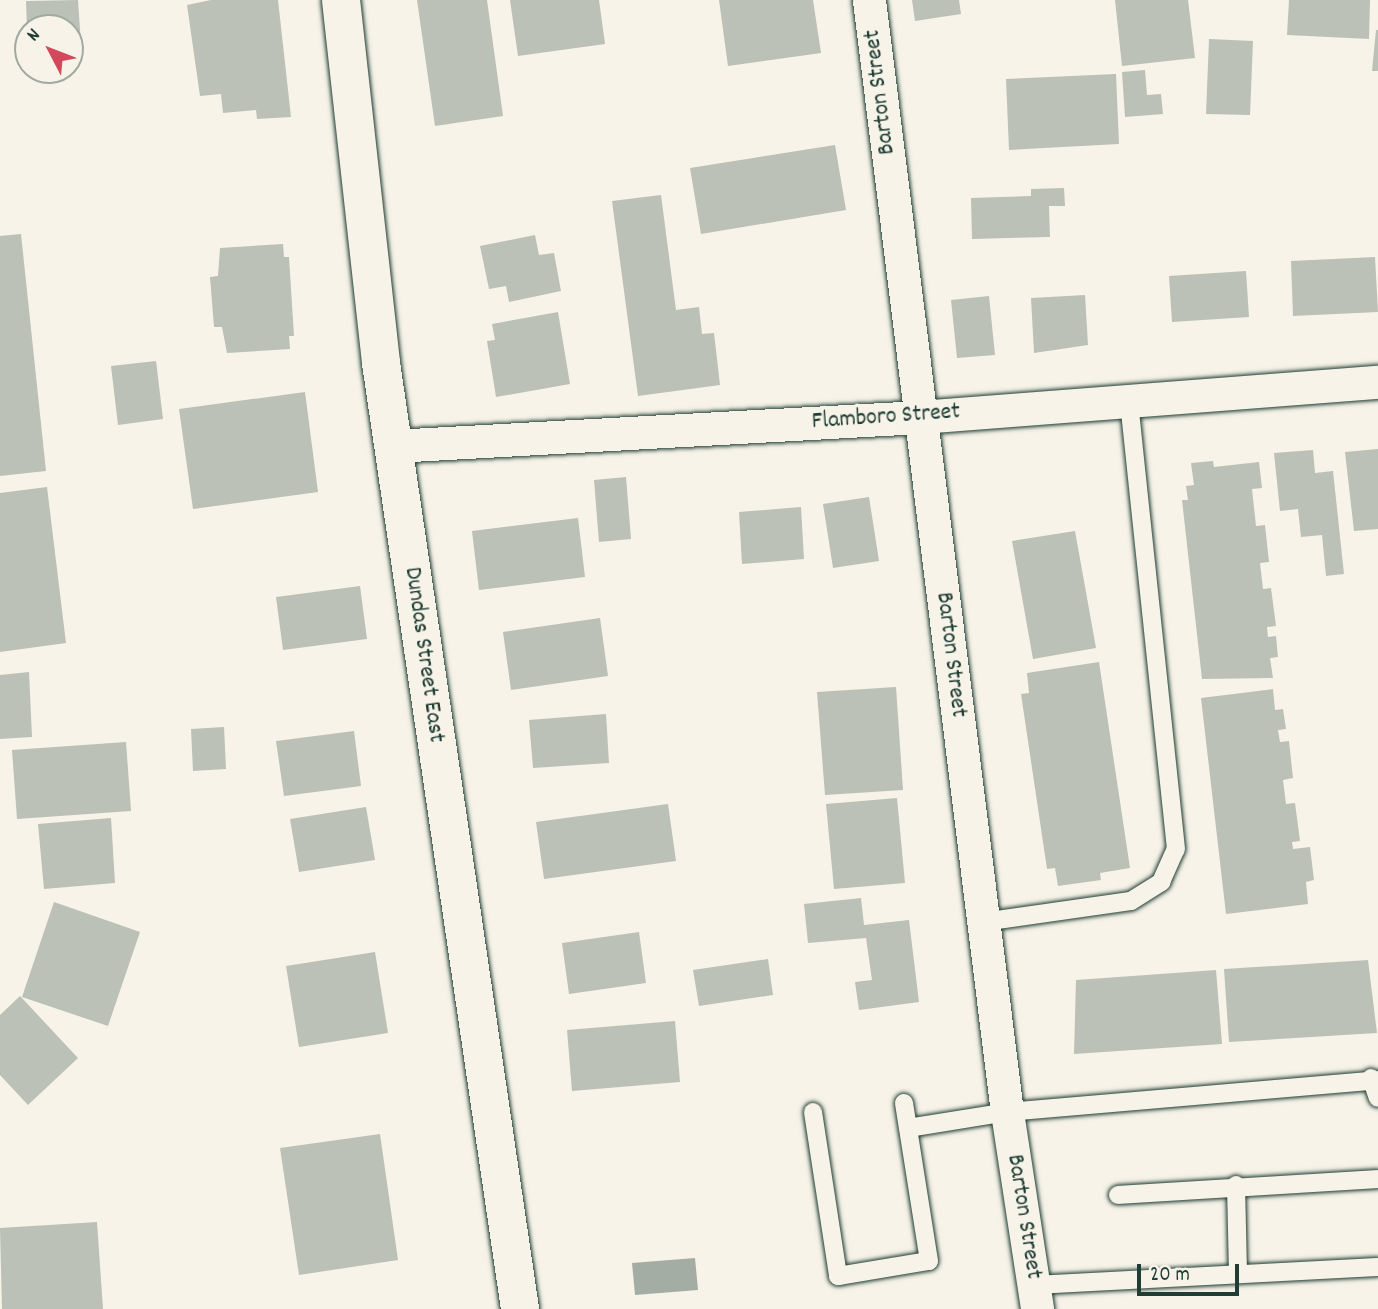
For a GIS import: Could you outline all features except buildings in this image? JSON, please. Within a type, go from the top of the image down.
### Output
[{"type":"main road","name":"Dundas Street East","points":[[341,0],[359,185],[393,446],[520,1309]]},
{"type":"street","name":"Barton Street","points":[[869,0],[1007,1112],[1036,1297]]},
{"type":"street","name":"Flamboro Street","points":[[393,446],[920,417],[1378,382]]},
{"type":"lane","points":[[983,922],[1131,901],[1161,882],[1173,858],[1129,401]]},
{"type":"lane","points":[[908,1128],[1007,1112],[1374,1079],[1378,1098]]},
{"type":"lane","points":[[813,1112],[838,1276],[929,1261],[904,1102]]},
{"type":"lane","points":[[1118,1195],[1236,1185],[1378,1179]]},
{"type":"lane","points":[[1236,1185],[1238,1275]]},
{"type":"lane","points":[[1036,1297],[1238,1275],[1378,1267]]},
{"type":"shaded area","points":[[695,1258],[698,1290],[635,1295],[632,1263]]}]
